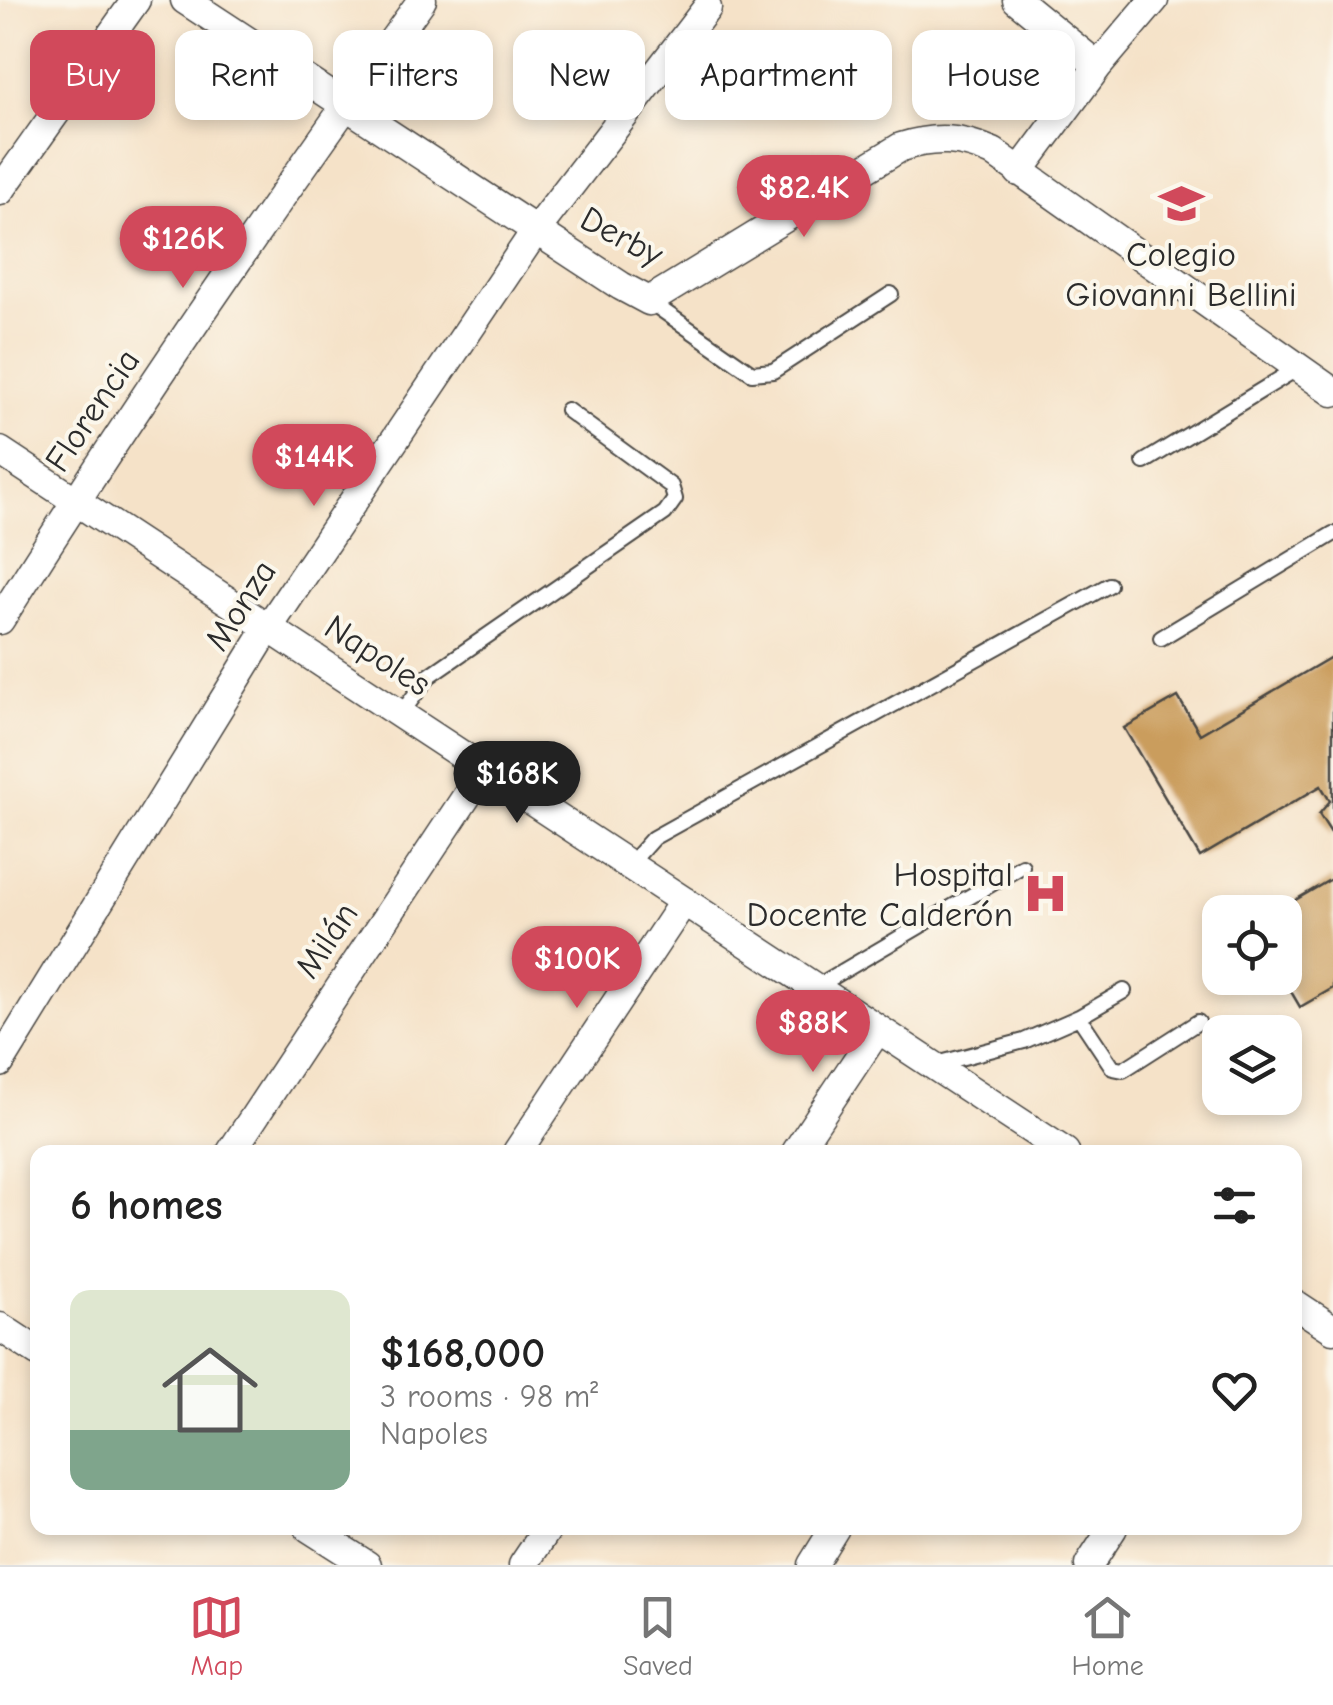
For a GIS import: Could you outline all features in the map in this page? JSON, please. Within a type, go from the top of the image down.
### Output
[{"type":"street","points":[[0,191],[136,0]]},
{"type":"street","name":"Derby","points":[[186,0],[333,97]]},
{"type":"street","name":"Florencia","points":[[400,30],[422,0]]},
{"type":"street","points":[[1017,0],[1098,66]]},
{"type":"street","points":[[1019,172],[1098,66],[1154,0]]},
{"type":"street","name":"Monza","points":[[0,1063],[268,628],[536,230],[707,8]]},
{"type":"street","name":"Florencia","points":[[0,620],[75,501],[335,120]]},
{"type":"street","name":"Derby","points":[[368,120],[649,301],[901,148],[922,140],[967,140],[993,152],[1333,392]]},
{"type":"street","name":"Napoles","points":[[0,451],[1054,1145]]},
{"type":"street","name":"Milán","points":[[235,1145],[484,770]]},
{"type":"street","points":[[523,1145],[684,901]]},
{"type":"street","points":[[801,1145],[878,1029]]},
{"type":"street","points":[[1302,1308],[1333,1328]]},
{"type":"street","points":[[0,1328],[30,1347]]},
{"type":"street","points":[[320,1535],[367,1565]]},
{"type":"street","points":[[523,1565],[543,1535]]},
{"type":"street","points":[[812,1565],[831,1535]]},
{"type":"street","points":[[1089,1565],[1108,1535]]},
{"type":"lane","points":[[649,301],[752,373],[773,371],[891,294]]},
{"type":"lane","points":[[1144,462],[1298,368]]},
{"type":"lane","points":[[400,715],[428,676],[665,513],[675,499],[672,486],[568,410]]},
{"type":"lane","points":[[1161,638],[1333,534]]},
{"type":"lane","points":[[629,865],[653,838],[1109,584]]},
{"type":"lane","points":[[816,988],[1022,866]]},
{"type":"lane","points":[[932,1065],[1024,1041],[1124,992]]},
{"type":"lane","points":[[1079,1017],[1112,1068],[1123,1070],[1198,1022]]},
{"type":"building","points":[[1333,656],[1333,836],[1319,814],[1330,801],[1321,786],[1200,857],[1124,728],[1178,697],[1200,734]]},
{"type":"building","points":[[1333,878],[1333,988],[1300,1007],[1293,995],[1302,995],[1302,896]]},
{"type":"place","name":"Colegio Giovanni Bellini","points":[[1181,204]]},
{"type":"place","name":"Hospital Docente Calderón","points":[[1046,894]]}]
